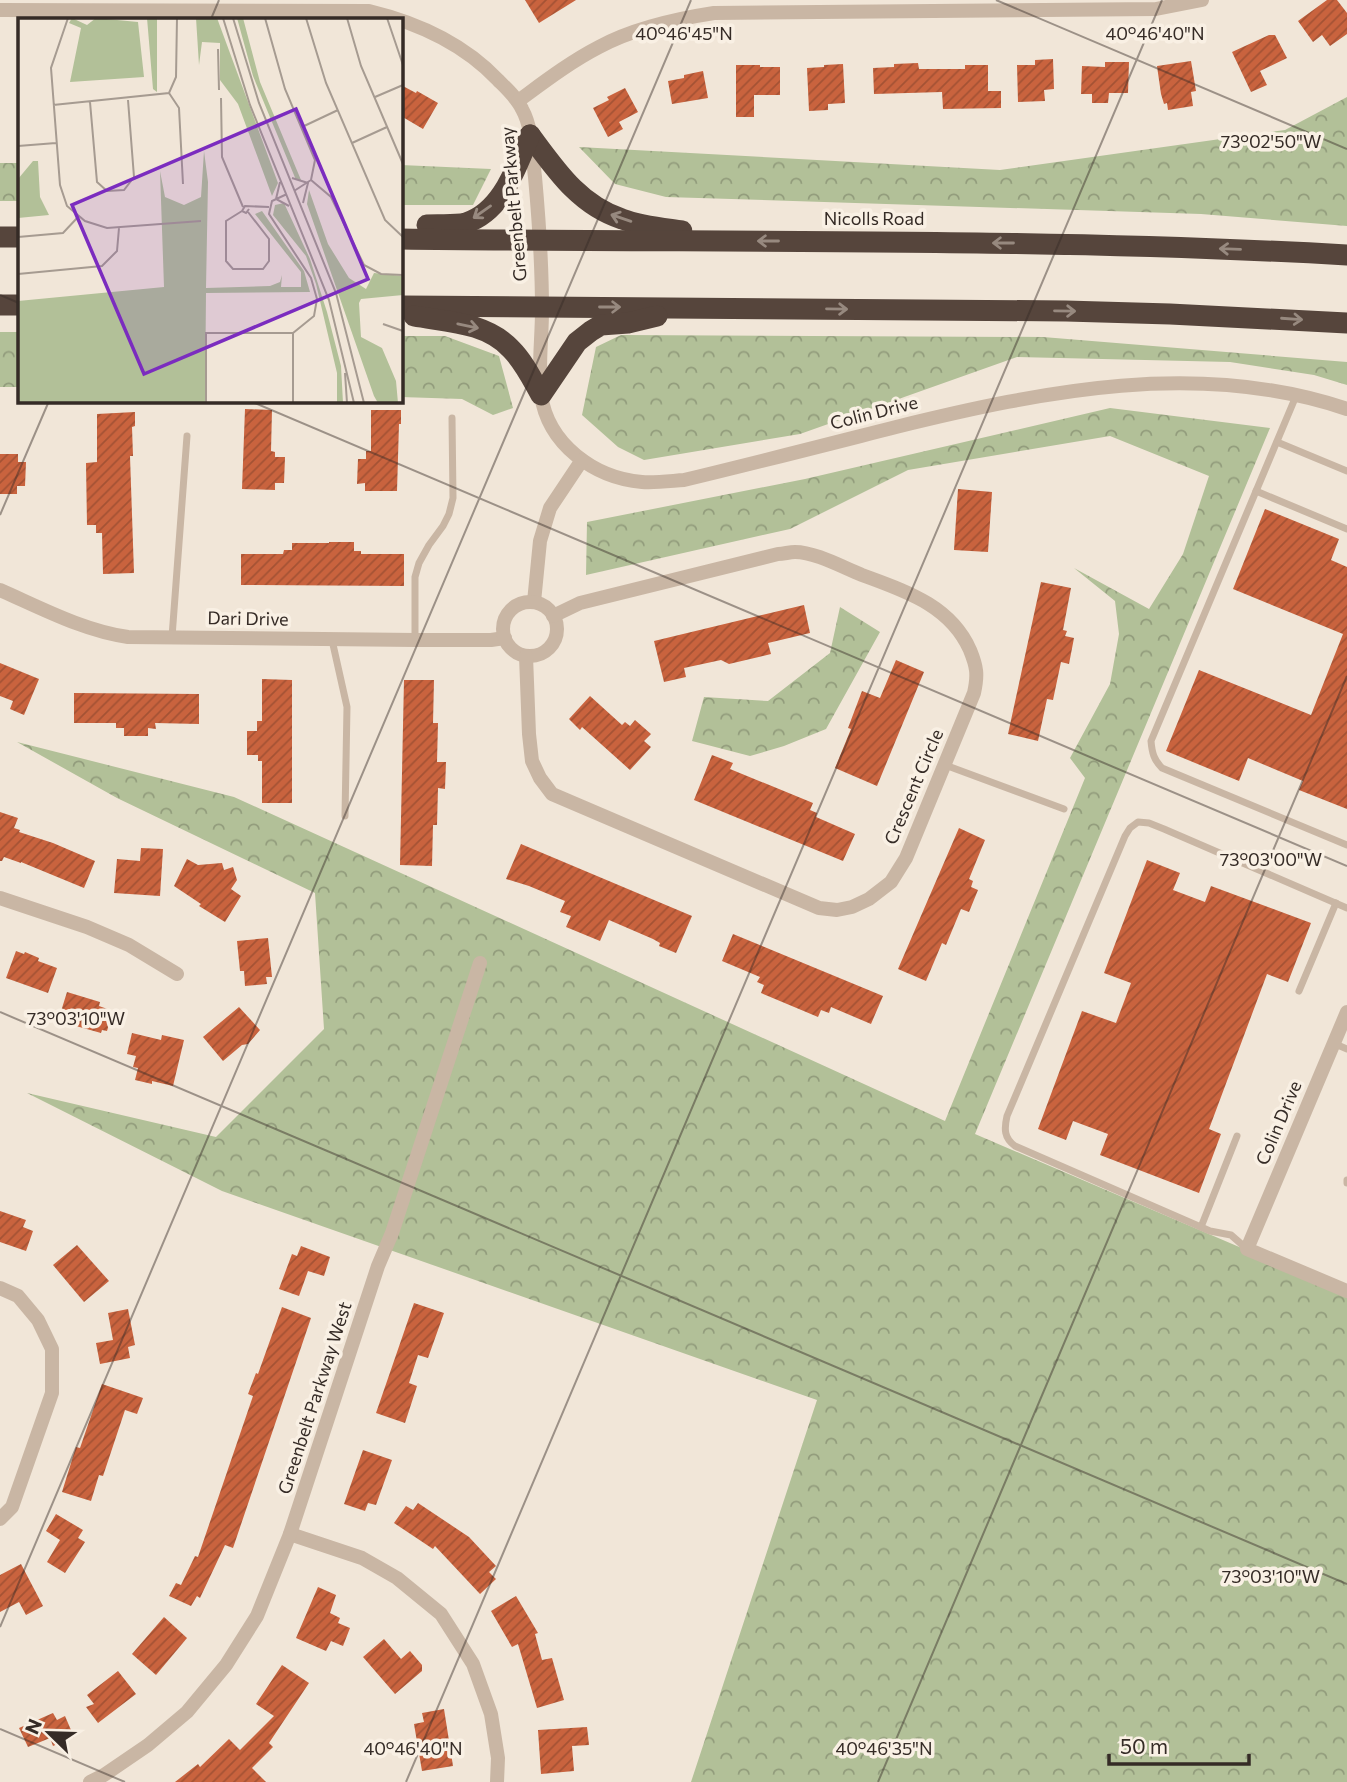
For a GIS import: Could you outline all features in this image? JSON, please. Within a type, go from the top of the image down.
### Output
[{"type":"highway","points":[[402,229],[466,223],[487,211],[505,191],[530,135],[567,184],[587,201],[609,214],[636,223],[736,241]]},
{"type":"highway","points":[[0,237],[18,237]]},
{"type":"highway","name":"Nicolls Road","points":[[402,239],[1041,243],[1347,255]]},
{"type":"highway","points":[[0,305],[18,305]]},
{"type":"highway","points":[[402,306],[1066,311],[1170,313],[1347,323]]},
{"type":"highway","points":[[402,314],[474,327],[496,336],[520,360],[541,395],[577,342],[591,331],[601,326],[701,307]]},
{"type":"street","points":[[518,101],[602,45],[659,25],[700,15],[744,12],[1156,9],[1202,0]]},
{"type":"street","name":"Greenbelt Parkway","points":[[0,10],[132,5],[349,10],[369,11],[396,18]]},
{"type":"street","name":"Greenbelt Parkway","points":[[402,20],[453,43],[484,65],[524,111],[530,135],[541,240],[542,307]]},
{"type":"street","name":"Colin Drive","points":[[542,307],[541,395],[550,424],[559,438],[596,470],[643,483],[684,480],[981,406],[1077,389],[1176,383],[1233,386],[1274,391],[1347,409]]},
{"type":"street","points":[[534,603],[540,541],[550,509],[582,460]]},
{"type":"street","name":"Crescent Circle","points":[[526,656],[532,761],[552,794],[819,908],[837,910],[852,907],[869,899],[891,882],[906,858],[977,681],[976,665],[964,638],[946,615],[903,590],[813,555],[796,552],[778,554],[580,603],[553,616]]},
{"type":"street","name":"Dari Drive","points":[[0,590],[88,627],[128,636],[415,640],[505,638]]},
{"type":"street","points":[[534,603],[545,607],[553,616],[557,628],[555,639],[542,653],[526,656],[511,649],[505,638],[503,625],[509,612],[520,604],[534,603]]},
{"type":"street","points":[[0,898],[87,927],[129,945],[177,974]]},
{"type":"street","name":"Greenbelt Parkway West","points":[[90,1782],[106,1779],[187,1712],[226,1665],[257,1616],[290,1534],[480,963]]},
{"type":"street","name":"Colin Drive","points":[[1247,1249],[1340,1046],[1347,1012]]},
{"type":"street","points":[[1247,1249],[1347,1291]]},
{"type":"street","points":[[0,1287],[18,1296],[38,1320],[52,1349],[52,1393],[12,1507],[0,1519]]},
{"type":"street","points":[[290,1534],[362,1558],[397,1578],[441,1614],[473,1664],[491,1714],[498,1758],[496,1782]]},
{"type":"lane","points":[[1296,396],[1151,741],[1156,762],[1163,768],[1347,845]]},
{"type":"lane","points":[[415,640],[415,577],[424,554],[449,514],[453,498],[452,418]]},
{"type":"lane","points":[[172,637],[187,436]]},
{"type":"lane","points":[[1277,442],[1347,471]]},
{"type":"lane","points":[[1256,491],[1347,529]]},
{"type":"lane","points":[[332,639],[347,707],[345,816]]},
{"type":"lane","points":[[945,765],[1064,809]]},
{"type":"lane","points":[[1247,1249],[1231,1235],[1202,1227],[1015,1146],[1006,1136],[1004,1126],[1125,836],[1138,822],[1157,826],[1347,908]]},
{"type":"lane","points":[[1299,991],[1336,903]]},
{"type":"lane","points":[[1202,1227],[1237,1136]]},
{"type":"green space","points":[[1347,97],[1347,226],[1201,214],[666,197],[615,184],[579,147],[1000,170],[1285,130]]},
{"type":"green space","points":[[0,163],[18,163],[18,201],[0,201]]},
{"type":"green space","points":[[402,165],[491,169],[473,205],[402,205]]},
{"type":"green space","points":[[0,332],[18,332],[18,387],[0,387]]},
{"type":"green space","points":[[621,335],[1043,337],[1347,362],[1347,385],[1314,375],[1230,362],[1017,357],[800,434],[644,460],[618,447],[582,415],[596,347]]},
{"type":"green space","points":[[402,336],[445,336],[499,356],[513,408],[493,415],[462,399],[402,397]]},
{"type":"green space","points":[[1110,408],[1270,428],[975,1134],[1347,1293],[1347,1782],[691,1782],[817,1400],[222,1191],[27,1093],[216,1137],[324,1029],[315,893],[117,798],[17,742],[234,797],[945,1121],[1085,778],[1070,758],[1110,684],[1119,634],[1115,601],[1074,568],[1149,609],[1183,554],[1209,476],[1110,436],[908,470],[790,529],[586,575],[587,522],[805,479]]},
{"type":"green space","points":[[840,607],[880,632],[826,729],[750,756],[692,741],[704,697],[768,701],[830,653]]},
{"type":"building","points":[[525,0],[576,0],[539,23]]},
{"type":"building","points":[[1327,0],[1337,0],[1347,13],[1347,34],[1330,46],[1322,35],[1313,42],[1298,21]]},
{"type":"building","points":[[1269,35],[1275,35],[1287,58],[1260,71],[1267,85],[1251,92],[1232,52]]},
{"type":"building","points":[[1053,59],[1054,89],[1044,90],[1045,101],[1018,102],[1017,65],[1035,65],[1035,60]]},
{"type":"building","points":[[1191,61],[1196,91],[1191,92],[1193,106],[1168,110],[1161,94],[1157,66]]},
{"type":"building","points":[[1105,62],[1129,62],[1128,93],[1109,93],[1108,103],[1092,103],[1092,94],[1081,94],[1082,66],[1105,67]]},
{"type":"building","points":[[918,63],[919,69],[965,69],[965,65],[988,65],[988,91],[1001,91],[1001,108],[943,109],[942,92],[874,94],[873,68]]},
{"type":"building","points":[[843,64],[845,103],[828,104],[828,110],[809,111],[807,68]]},
{"type":"building","points":[[736,65],[780,67],[780,95],[754,95],[754,117],[736,117]]},
{"type":"building","points":[[703,71],[708,98],[672,104],[668,81]]},
{"type":"building","points":[[402,86],[438,103],[423,129],[402,117]]},
{"type":"building","points":[[625,88],[638,112],[619,122],[623,129],[608,137],[593,108]]},
{"type":"building","points":[[245,409],[272,410],[271,451],[275,452],[275,457],[285,457],[284,483],[275,483],[275,490],[242,489]]},
{"type":"building","points":[[371,410],[401,410],[397,491],[365,491],[365,483],[357,484],[358,459],[366,459],[366,451],[371,451]]},
{"type":"building","points":[[135,412],[135,426],[132,427],[133,456],[130,456],[134,573],[103,574],[102,533],[96,533],[96,525],[87,525],[86,463],[97,462],[97,414]]},
{"type":"building","points":[[0,454],[18,454],[18,462],[26,462],[25,486],[17,486],[17,494],[0,494]]},
{"type":"building","points":[[958,489],[992,492],[988,552],[954,550]]},
{"type":"building","points":[[1265,509],[1339,539],[1331,560],[1347,567],[1347,809],[1299,790],[1303,781],[1248,758],[1239,781],[1166,751],[1199,670],[1311,715],[1343,634],[1233,589]]},
{"type":"building","points":[[354,542],[354,551],[361,551],[361,554],[404,554],[404,586],[241,585],[241,554],[283,554],[284,550],[292,550],[292,543]]},
{"type":"building","points":[[1041,582],[1071,588],[1063,630],[1067,631],[1065,636],[1074,638],[1069,664],[1061,662],[1053,700],[1047,699],[1038,741],[1008,734]]},
{"type":"building","points":[[804,605],[810,633],[768,643],[771,654],[729,664],[721,660],[684,668],[686,677],[664,682],[654,641]]},
{"type":"building","points":[[896,660],[924,672],[877,786],[835,768],[851,729],[848,728],[862,691],[880,698]]},
{"type":"building","points":[[0,663],[39,679],[24,715],[10,709],[13,701],[0,696]]},
{"type":"building","points":[[262,679],[292,680],[292,803],[262,803],[262,761],[258,761],[258,755],[247,755],[247,731],[257,731],[257,721],[262,721]]},
{"type":"building","points":[[404,680],[434,680],[433,723],[438,723],[437,762],[446,762],[445,789],[438,788],[437,825],[433,825],[432,866],[400,865]]},
{"type":"building","points":[[74,693],[199,694],[199,724],[155,723],[156,729],[148,728],[148,736],[124,736],[124,728],[116,728],[116,723],[74,723]]},
{"type":"building","points":[[590,696],[622,725],[625,722],[630,726],[635,720],[651,734],[644,741],[651,747],[630,770],[582,727],[580,730],[569,719]]},
{"type":"building","points":[[712,755],[733,763],[730,769],[813,803],[810,810],[817,813],[816,817],[855,834],[843,861],[694,800]]},
{"type":"building","points":[[0,812],[18,818],[14,828],[20,830],[19,832],[95,861],[84,888],[21,862],[4,857],[0,861]]},
{"type":"building","points":[[959,828],[985,840],[969,879],[973,881],[971,887],[978,890],[969,912],[961,909],[946,945],[942,943],[926,981],[898,969]]},
{"type":"building","points":[[521,844],[692,916],[676,953],[659,946],[660,943],[653,939],[609,920],[600,941],[566,927],[571,916],[560,912],[565,901],[506,879]]},
{"type":"building","points":[[141,848],[163,849],[160,896],[114,893],[117,859],[140,861]]},
{"type":"building","points":[[187,859],[198,865],[222,863],[224,870],[233,867],[237,880],[231,889],[241,896],[225,922],[174,886]]},
{"type":"building","points":[[1147,860],[1180,873],[1173,890],[1205,902],[1211,886],[1311,923],[1288,982],[1267,974],[1209,1129],[1221,1134],[1199,1193],[1100,1155],[1108,1134],[1073,1121],[1066,1140],[1038,1129],[1082,1011],[1116,1023],[1131,983],[1104,973]]},
{"type":"building","points":[[733,934],[883,996],[871,1024],[831,1007],[829,1013],[821,1010],[818,1017],[761,993],[764,985],[757,982],[760,977],[722,961]]},
{"type":"building","points":[[268,938],[272,977],[266,977],[267,984],[245,986],[244,971],[240,971],[237,941]]},
{"type":"building","points":[[16,951],[25,952],[39,958],[38,961],[57,968],[48,993],[6,978]]},
{"type":"building","points":[[67,992],[100,1002],[99,1006],[113,1011],[107,1031],[102,1030],[101,1033],[58,1021]]},
{"type":"building","points":[[239,1007],[260,1030],[248,1044],[242,1045],[223,1061],[203,1037]]},
{"type":"building","points":[[132,1033],[161,1040],[162,1035],[184,1040],[173,1086],[135,1080],[138,1068],[133,1067],[136,1056],[127,1054]]},
{"type":"building","points":[[0,1211],[26,1220],[23,1227],[33,1231],[26,1251],[0,1242]]},
{"type":"building","points":[[77,1245],[109,1281],[84,1302],[53,1265]]},
{"type":"building","points":[[301,1246],[330,1257],[324,1276],[308,1271],[299,1296],[279,1289],[292,1254],[297,1256]]},
{"type":"building","points":[[414,1303],[444,1313],[428,1358],[418,1355],[409,1383],[417,1386],[405,1423],[376,1413]]},
{"type":"building","points":[[282,1307],[311,1318],[233,1548],[225,1545],[200,1598],[197,1596],[191,1606],[169,1596],[176,1583],[181,1585],[195,1556],[198,1557],[253,1396],[248,1394]]},
{"type":"building","points":[[128,1309],[135,1345],[128,1347],[130,1358],[100,1364],[96,1343],[113,1340],[108,1313]]},
{"type":"building","points":[[102,1384],[143,1398],[137,1414],[125,1410],[103,1476],[99,1475],[91,1501],[62,1492],[76,1447],[80,1448]]},
{"type":"building","points":[[363,1450],[392,1460],[376,1505],[368,1503],[365,1511],[344,1504]]},
{"type":"building","points":[[418,1503],[469,1537],[496,1566],[489,1572],[496,1579],[480,1594],[435,1546],[433,1549],[394,1523],[406,1506],[413,1510]]},
{"type":"building","points":[[56,1514],[83,1530],[78,1538],[85,1542],[65,1573],[47,1562],[60,1540],[46,1531]]},
{"type":"building","points":[[21,1564],[43,1606],[26,1615],[19,1602],[0,1612],[0,1575]]},
{"type":"building","points":[[318,1587],[336,1595],[330,1613],[340,1618],[338,1623],[350,1628],[343,1646],[331,1641],[326,1651],[296,1638]]},
{"type":"building","points":[[516,1596],[538,1633],[535,1634],[542,1660],[552,1658],[564,1700],[537,1708],[518,1644],[512,1647],[491,1611]]},
{"type":"building","points":[[164,1617],[187,1638],[156,1675],[132,1654]]},
{"type":"building","points":[[384,1639],[401,1659],[410,1651],[422,1665],[422,1671],[395,1694],[363,1657]]},
{"type":"building","points":[[282,1665],[309,1683],[269,1743],[273,1747],[252,1768],[266,1782],[175,1782],[198,1764],[200,1767],[229,1739],[240,1750],[274,1716],[256,1704]]},
{"type":"building","points":[[118,1671],[136,1694],[98,1723],[86,1707],[94,1704],[87,1695]]},
{"type":"building","points":[[444,1709],[453,1766],[422,1771],[414,1724],[424,1722],[422,1713]]},
{"type":"building","points":[[53,1713],[57,1720],[65,1716],[74,1737],[53,1746],[50,1738],[28,1747],[19,1728]]},
{"type":"building","points":[[587,1727],[589,1745],[572,1746],[574,1771],[541,1774],[538,1730]]}]
